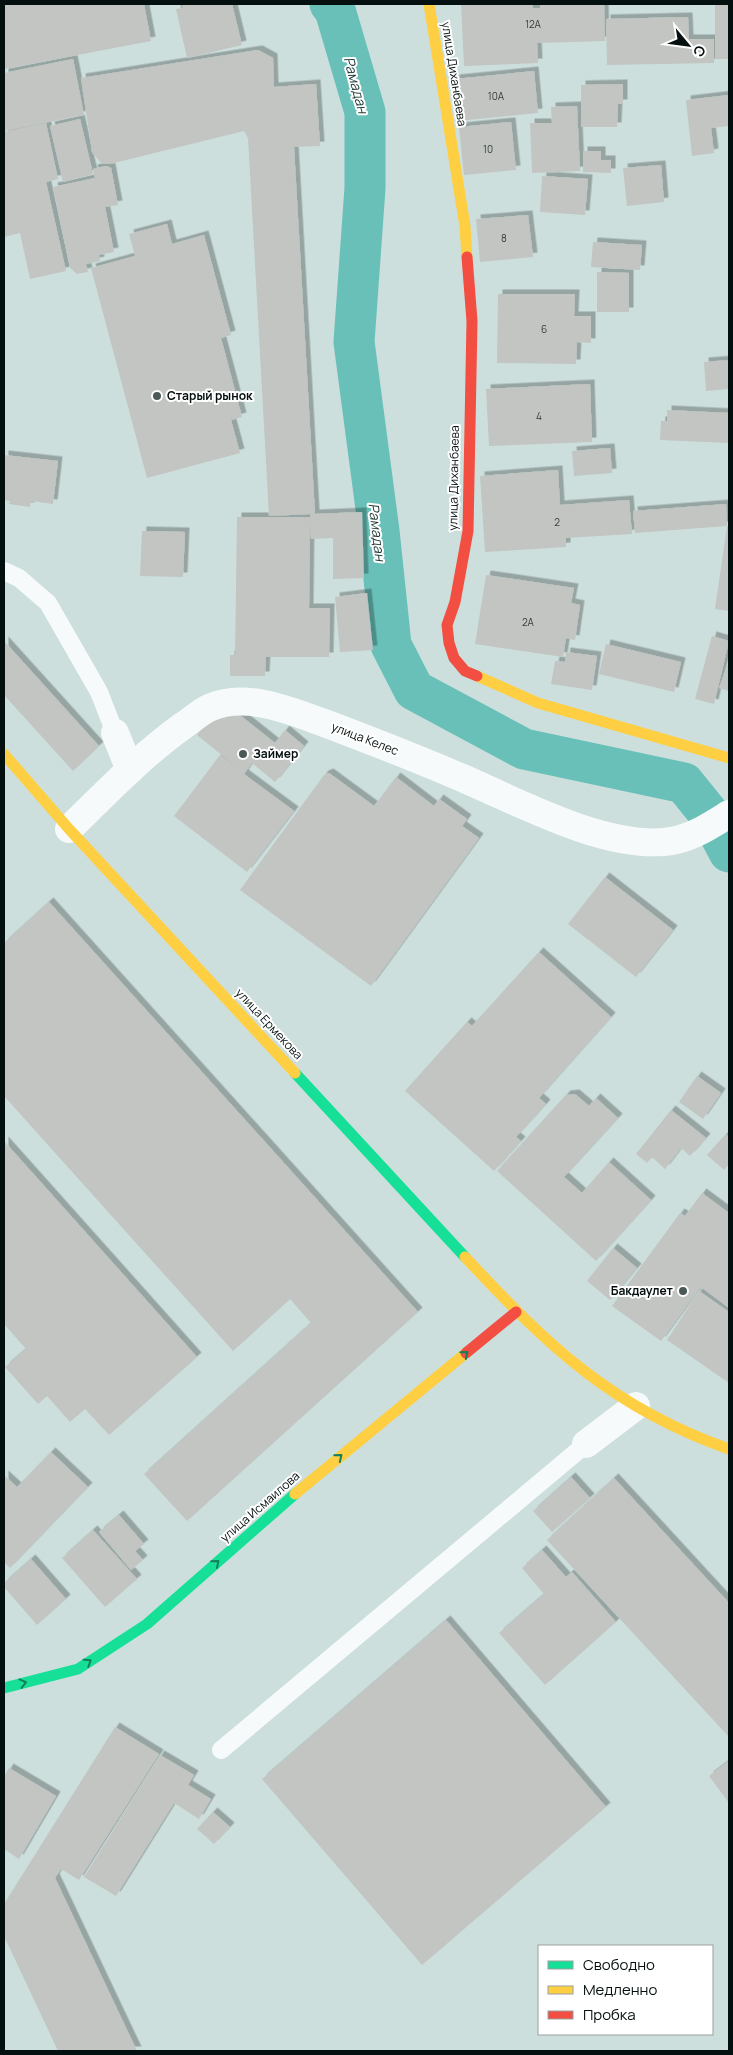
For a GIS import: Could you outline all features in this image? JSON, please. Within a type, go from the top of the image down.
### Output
[{"type":"street","name":"улица Диханбаева","points":[[429,4],[464,226],[472,321],[468,531],[455,602],[447,625],[449,642],[454,658],[465,671],[538,703],[729,758]]},
{"type":"street","name":"улица Келес","points":[[69,829],[130,770],[173,733],[209,708],[228,703],[258,702],[310,718],[384,745],[579,827],[623,840],[664,842],[693,836],[729,814]]},
{"type":"street","points":[[115,733],[130,770]]},
{"type":"street","name":"улица Ермекова","points":[[4,754],[69,829],[516,1312],[583,1372],[636,1406],[704,1441],[729,1449]]},
{"type":"street","name":"улица Исмаилова","points":[[4,1688],[78,1669],[147,1624],[298,1491],[516,1312]]},
{"type":"street","points":[[586,1444],[636,1406]]},
{"type":"lane","points":[[4,571],[19,578],[48,603],[99,692],[115,733]]},
{"type":"lane","points":[[221,1750],[586,1444]]},
{"type":"building","points":[[4,4],[144,4],[151,41],[4,69]]},
{"type":"building","points":[[182,4],[232,4],[242,45],[187,58],[176,9],[183,8]]},
{"type":"building","points":[[461,4],[533,4],[533,8],[540,8],[540,4],[604,4],[605,41],[537,43],[538,63],[464,66]]},
{"type":"building","points":[[715,4],[729,4],[729,59],[715,59]]},
{"type":"building","points":[[688,17],[689,39],[714,39],[714,63],[607,65],[606,19]]},
{"type":"building","points":[[258,50],[273,58],[274,87],[316,84],[320,146],[294,147],[315,514],[362,512],[364,578],[333,579],[333,538],[311,539],[310,523],[309,608],[330,608],[329,657],[266,657],[265,676],[230,676],[230,655],[235,655],[237,517],[310,517],[310,514],[269,516],[248,138],[244,131],[110,164],[101,163],[92,152],[81,78]]},
{"type":"building","points":[[73,59],[84,115],[4,131],[4,73]]},
{"type":"building","points":[[534,71],[538,113],[458,121],[455,79]]},
{"type":"building","points":[[623,84],[623,104],[618,104],[617,127],[581,127],[581,85]]},
{"type":"building","points":[[729,95],[729,126],[711,128],[714,153],[692,156],[686,100]]},
{"type":"building","points":[[577,106],[580,171],[532,173],[530,123],[552,123],[551,107]]},
{"type":"building","points":[[80,119],[93,174],[63,182],[50,126]]},
{"type":"building","points":[[511,122],[516,170],[464,175],[459,127]]},
{"type":"building","points":[[46,123],[58,179],[46,182],[66,271],[30,279],[20,233],[4,237],[4,132]]},
{"type":"building","points":[[583,151],[601,151],[601,160],[611,160],[611,173],[583,172]]},
{"type":"building","points":[[661,165],[664,202],[627,206],[623,168]]},
{"type":"building","points":[[106,166],[111,168],[118,205],[105,207],[114,252],[99,255],[100,261],[86,264],[88,272],[77,274],[70,268],[53,187],[95,178],[93,169]]},
{"type":"building","points":[[542,176],[588,179],[585,215],[540,212]]},
{"type":"building","points":[[528,215],[533,257],[480,262],[476,219]]},
{"type":"building","points":[[167,224],[172,244],[204,235],[231,335],[221,338],[242,417],[231,420],[240,453],[147,478],[91,268],[135,256],[129,234]]},
{"type":"building","points":[[593,242],[642,245],[640,270],[591,267]]},
{"type":"building","points":[[597,272],[629,273],[629,312],[597,312]]},
{"type":"building","points":[[498,294],[575,294],[574,316],[591,316],[591,343],[577,342],[576,364],[497,363]]},
{"type":"building","points":[[729,360],[729,389],[706,391],[704,362]]},
{"type":"building","points":[[590,384],[592,442],[489,446],[486,389]]},
{"type":"building","points":[[667,410],[729,413],[729,443],[660,440],[661,421],[667,421]]},
{"type":"building","points":[[610,448],[612,473],[574,476],[572,451]]},
{"type":"building","points":[[4,455],[58,461],[53,504],[31,501],[30,507],[9,504],[10,501],[4,500]]},
{"type":"building","points":[[558,470],[560,505],[629,500],[632,534],[566,538],[566,547],[485,552],[480,476]]},
{"type":"building","points":[[726,504],[727,526],[635,533],[633,511]]},
{"type":"building","points":[[727,526],[729,526],[729,611],[715,609]]},
{"type":"building","points":[[142,531],[185,532],[183,577],[140,576]]},
{"type":"building","points":[[486,575],[574,588],[571,603],[580,605],[575,640],[566,638],[563,657],[475,644]]},
{"type":"building","points":[[367,593],[373,650],[340,652],[335,597]]},
{"type":"building","points":[[712,636],[729,641],[714,704],[695,699]]},
{"type":"building","points":[[4,641],[99,746],[73,771],[4,695]]},
{"type":"building","points":[[606,644],[681,662],[674,692],[599,674]]},
{"type":"building","points":[[566,652],[597,656],[592,690],[551,684],[555,661],[565,662]]},
{"type":"building","points":[[729,661],[729,691],[719,688]]},
{"type":"building","points":[[236,712],[275,743],[285,730],[304,746],[275,782],[252,763],[244,774],[294,811],[247,872],[174,816],[220,755],[239,769],[197,735],[211,718]]},
{"type":"building","points":[[329,773],[374,806],[396,777],[434,806],[439,799],[467,819],[462,826],[479,838],[371,986],[240,890],[324,775]]},
{"type":"building","points":[[605,877],[673,930],[636,977],[568,924]]},
{"type":"building","points":[[49,902],[418,1312],[187,1521],[144,1474],[311,1323],[290,1299],[233,1351],[4,1096],[4,943]]},
{"type":"building","points":[[539,952],[611,1017],[539,1098],[546,1104],[516,1137],[521,1141],[494,1171],[405,1091],[467,1022],[472,1026]]},
{"type":"building","points":[[697,1076],[721,1093],[703,1119],[679,1102]]},
{"type":"building","points":[[575,1094],[589,1106],[596,1098],[618,1118],[564,1177],[582,1193],[609,1162],[651,1200],[596,1261],[497,1171],[566,1095]]},
{"type":"building","points":[[671,1110],[706,1138],[690,1156],[681,1148],[665,1169],[652,1157],[647,1163],[636,1154]]},
{"type":"building","points":[[726,1134],[729,1137],[729,1164],[724,1170],[707,1155]]},
{"type":"building","points":[[4,1141],[197,1357],[109,1435],[85,1409],[70,1422],[47,1396],[38,1404],[5,1367],[26,1349],[4,1324]]},
{"type":"building","points":[[702,1193],[729,1213],[729,1308],[701,1287],[661,1341],[612,1306],[680,1213],[685,1216]]},
{"type":"building","points":[[613,1248],[637,1268],[610,1300],[587,1281]]},
{"type":"building","points":[[699,1291],[729,1312],[729,1383],[667,1340]]},
{"type":"building","points":[[51,1452],[88,1487],[10,1568],[4,1562],[4,1475],[17,1487]]},
{"type":"building","points":[[571,1477],[590,1498],[552,1532],[533,1511]]},
{"type":"building","points":[[614,1478],[729,1603],[729,1737],[547,1540]]},
{"type":"building","points":[[119,1515],[144,1544],[135,1551],[143,1560],[131,1570],[99,1532]]},
{"type":"building","points":[[93,1530],[137,1579],[105,1607],[62,1558]]},
{"type":"building","points":[[542,1550],[566,1577],[572,1572],[616,1622],[545,1685],[499,1633],[544,1594],[522,1568]]},
{"type":"building","points":[[31,1559],[66,1599],[37,1625],[4,1587],[4,1583]]},
{"type":"building","points":[[446,1620],[606,1807],[422,1965],[262,1779]]},
{"type":"building","points":[[115,1727],[159,1754],[79,1880],[61,1869],[55,1878],[137,2051],[58,2051],[4,1936],[4,1904]]},
{"type":"building","points":[[160,1755],[194,1775],[188,1785],[211,1799],[199,1819],[174,1803],[116,1896],[84,1877]]},
{"type":"building","points":[[729,1761],[729,1803],[709,1776]]},
{"type":"building","points":[[9,1768],[56,1796],[19,1859],[4,1849],[4,1777]]},
{"type":"building","points":[[213,1812],[230,1827],[214,1844],[197,1829]]},
{"type":"waterway","name":"Рамадан","points":[[330,4],[335,10],[365,112],[365,188],[354,342],[379,531],[391,645],[414,690],[524,749],[684,783],[709,814],[729,852]]},
{"type":"traffic: fast","points":[[295,1073],[465,1257]]},
{"type":"traffic: fast","points":[[4,1688],[78,1669],[147,1624],[295,1494]]},
{"type":"traffic: slow","points":[[429,4],[465,226],[467,257]]},
{"type":"traffic: slow","points":[[477,676],[538,703],[729,758]]},
{"type":"traffic: slow","points":[[4,754],[69,829],[295,1073]]},
{"type":"traffic: slow","points":[[465,1257],[524,1318],[584,1371],[650,1414],[687,1433],[729,1449]]},
{"type":"traffic: slow","points":[[295,1494],[466,1353]]},
{"type":"traffic: jam","points":[[467,257],[472,321],[468,531],[455,602],[447,625],[449,643],[454,658],[465,671],[477,676]]},
{"type":"traffic: jam","points":[[466,1353],[516,1312]]},
{"type":"place","name":"Старый рынок","points":[[157,396]]},
{"type":"place","name":"Займер","points":[[243,754]]},
{"type":"place","name":"Бакдаулет","points":[[683,1291]]}]
